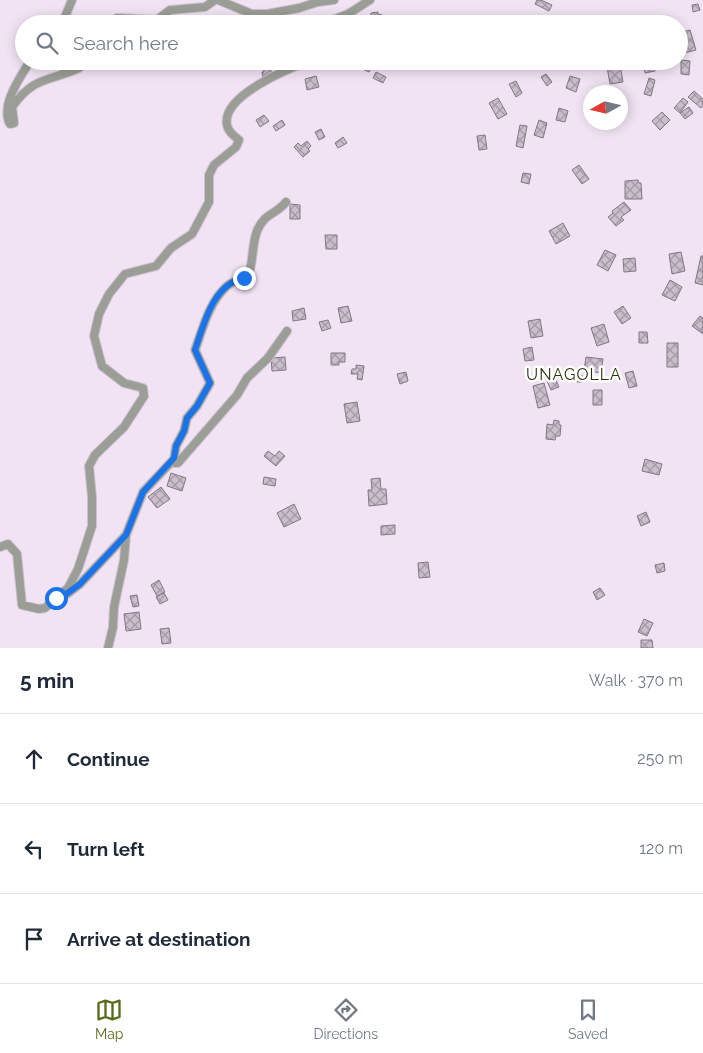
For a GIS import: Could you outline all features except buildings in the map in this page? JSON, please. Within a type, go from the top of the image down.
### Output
[{"type":"street","points":[[66,15],[72,0]]},
{"type":"street","points":[[164,15],[170,10],[205,7],[217,0],[252,14],[267,14],[334,0]]},
{"type":"street","points":[[346,15],[370,0]]},
{"type":"street","points":[[25,70],[16,84],[6,108],[7,120],[10,124],[14,123],[12,107],[29,87],[42,80],[74,70]]},
{"type":"street","points":[[0,547],[8,544],[17,554],[22,605],[39,609],[46,608],[68,588],[75,575],[92,526],[89,466],[95,455],[124,427],[144,396],[143,388],[124,383],[102,366],[94,336],[99,314],[109,294],[125,274],[156,266],[171,248],[192,234],[209,202],[209,175],[214,165],[236,147],[239,140],[232,134],[227,125],[229,114],[236,102],[258,84],[290,70]]},
{"type":"street","points":[[286,202],[282,207],[265,217],[257,231],[252,245],[250,272],[244,278],[234,280],[217,297],[204,322],[195,350],[210,383],[197,406],[187,418],[184,431],[176,446],[175,463],[182,460],[237,395],[247,378],[268,358],[287,331]]},
{"type":"street","points":[[108,648],[124,560],[126,535],[143,492],[174,458]]},
{"type":"street","points":[[56,598],[62,597],[80,584],[126,535]]},
{"type":"district","name":"UNAGOLLA","points":[[574,374]]},
{"type":"route","points":[[56,598],[62,597],[80,584],[126,535],[143,492],[174,458],[176,446],[184,431],[187,418],[197,406],[210,383],[195,350],[204,322],[217,297],[226,287],[234,280],[244,278]]}]
